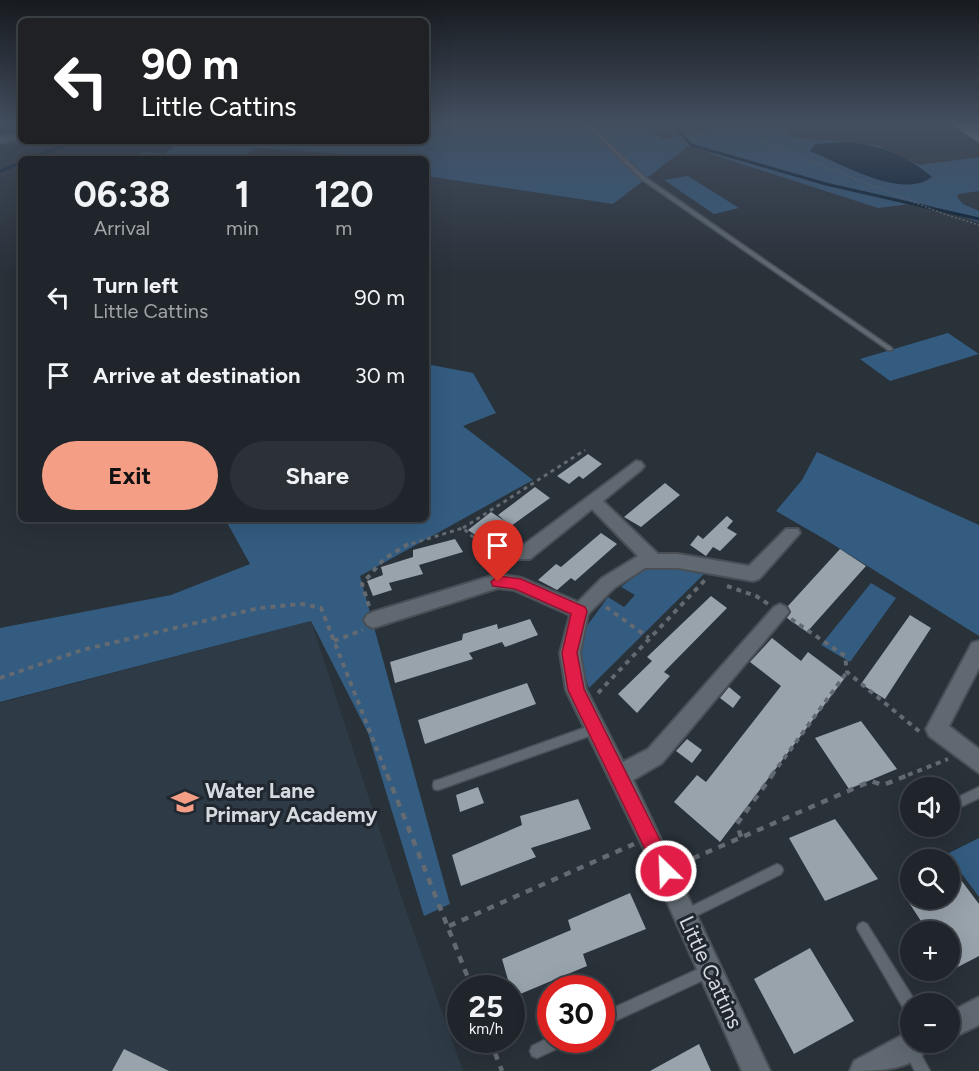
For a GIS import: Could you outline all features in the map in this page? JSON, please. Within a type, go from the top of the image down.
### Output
[{"type":"street","points":[[524,554],[636,466]]},
{"type":"street","points":[[594,501],[654,561]]},
{"type":"street","points":[[369,625],[498,582],[516,583],[586,604],[642,561],[678,561],[712,573],[753,574],[792,533]]},
{"type":"street","name":"Little Cattins","points":[[586,604],[570,653],[576,690],[650,837],[756,1071]]},
{"type":"street","points":[[619,776],[655,756],[780,612]]},
{"type":"street","points":[[973,757],[936,729],[979,649]]},
{"type":"street","points":[[960,1020],[979,1010]]},
{"type":"street","points":[[864,1071],[900,1052]]},
{"type":"lane","points":[[639,174],[890,349]]},
{"type":"lane","points":[[438,785],[595,729]]},
{"type":"lane","points":[[960,802],[979,792]]},
{"type":"lane","points":[[685,915],[777,870]]},
{"type":"lane","points":[[862,928],[902,993]]},
{"type":"lane","points":[[615,1014],[711,969]]},
{"type":"lane","points":[[916,1053],[923,1071]]},
{"type":"path","points":[[845,174],[944,214],[979,225]]},
{"type":"path","points":[[366,597],[362,584],[376,564],[405,543],[464,528],[585,450]]},
{"type":"path","points":[[464,528],[512,571],[516,583]]},
{"type":"path","points":[[585,708],[712,573],[756,596],[845,656],[847,672],[737,824],[741,837]]},
{"type":"path","points":[[0,678],[82,650],[260,608],[302,604],[321,608],[467,975]]},
{"type":"path","points":[[586,604],[649,638]]},
{"type":"path","points":[[334,641],[369,625]]},
{"type":"path","points":[[847,672],[921,732],[936,729]]},
{"type":"path","points":[[666,871],[871,781],[883,785],[973,757]]},
{"type":"path","points":[[449,926],[650,837]]},
{"type":"path","points":[[495,1053],[502,1071]]},
{"type":"shaded area","points":[[429,174],[652,174],[613,204],[429,176]]},
{"type":"shaded area","points":[[773,174],[979,174],[979,191],[959,194],[957,197],[963,204],[979,211],[979,222],[919,203],[878,208]]},
{"type":"shaded area","points":[[862,174],[928,174],[932,177],[919,183],[905,184]]},
{"type":"shaded area","points":[[688,176],[739,208],[714,214],[664,180]]},
{"type":"shaded area","points":[[948,333],[979,354],[890,381],[860,359]]},
{"type":"shaded area","points":[[429,365],[473,373],[496,413],[463,426],[533,480],[360,576],[450,904],[424,916],[368,733],[311,621],[0,702],[0,628],[171,595],[250,564],[227,522],[429,522]]},
{"type":"shaded area","points":[[817,452],[979,525],[979,636],[776,511],[802,480]]},
{"type":"shaded area","points":[[660,564],[706,572],[589,688],[582,669],[581,634],[608,597],[624,607],[635,595],[621,587],[647,567]]},
{"type":"shaded area","points":[[871,583],[896,598],[850,662],[821,645]]},
{"type":"shaded area","name":"Water Lane Primary Academy","points":[[311,621],[403,902],[447,1026],[447,1053],[457,1053],[463,1071],[0,1071],[0,703]]},
{"type":"shaded area","points":[[979,838],[979,897],[960,871],[960,849],[957,849]]},
{"type":"building","points":[[588,454],[602,464],[583,479],[579,476],[569,484],[557,476]]},
{"type":"building","points":[[665,483],[680,495],[641,527],[624,517]]},
{"type":"building","points":[[535,487],[550,498],[511,526],[498,515]]},
{"type":"building","points":[[491,512],[506,522],[481,539],[468,530]]},
{"type":"building","points":[[727,516],[733,521],[727,528],[737,534],[720,551],[713,547],[706,556],[690,545],[698,535],[703,539]]},
{"type":"building","points":[[601,533],[617,544],[575,581],[571,578],[557,590],[538,580],[556,564],[561,567]]},
{"type":"building","points":[[455,539],[463,552],[419,565],[423,574],[389,583],[392,590],[373,596],[367,581],[383,575],[381,567],[413,557],[413,550]]},
{"type":"building","points":[[840,549],[866,566],[807,632],[787,618],[791,612],[788,606]]},
{"type":"building","points":[[711,596],[727,608],[664,672],[670,676],[637,713],[618,694],[652,661],[647,657]]},
{"type":"building","points":[[910,615],[931,628],[885,699],[861,684]]},
{"type":"building","points":[[530,619],[538,635],[505,647],[502,642],[469,653],[473,659],[395,683],[390,662],[462,640],[463,634],[497,624],[498,629]]},
{"type":"building","points":[[772,638],[801,661],[808,652],[844,679],[720,842],[674,802],[697,775],[706,782],[781,686],[750,662]]},
{"type":"building","points":[[527,683],[536,704],[425,744],[418,720]]},
{"type":"building","points":[[729,687],[741,697],[733,708],[720,698]]},
{"type":"building","points":[[861,721],[897,769],[849,789],[815,738]]},
{"type":"building","points":[[687,739],[702,750],[692,763],[676,751]]},
{"type":"building","points":[[478,787],[484,803],[460,812],[456,795]]},
{"type":"building","points":[[578,799],[591,829],[531,848],[536,857],[461,886],[452,855],[522,825],[520,816]]},
{"type":"building","points":[[835,819],[878,879],[825,901],[789,838]]},
{"type":"building","points":[[960,879],[979,904],[979,956],[960,966],[960,921],[921,921],[913,909],[960,909]]},
{"type":"building","points":[[630,893],[646,929],[583,954],[587,966],[566,975],[537,975],[537,987],[525,992],[525,975],[507,975],[502,959],[571,930],[568,920]]},
{"type":"building","points":[[810,948],[854,1021],[794,1054],[754,979]]},
{"type":"building","points":[[699,1044],[711,1071],[650,1071]]},
{"type":"building","points":[[124,1049],[169,1071],[112,1071]]},
{"type":"waterway","points":[[791,174],[979,219]]},
{"type":"place","name":"Water Lane Primary Academy","points":[[185,802]]},
{"type":"route","points":[[498,582],[516,583],[580,611],[570,653],[576,690],[666,871]]}]
